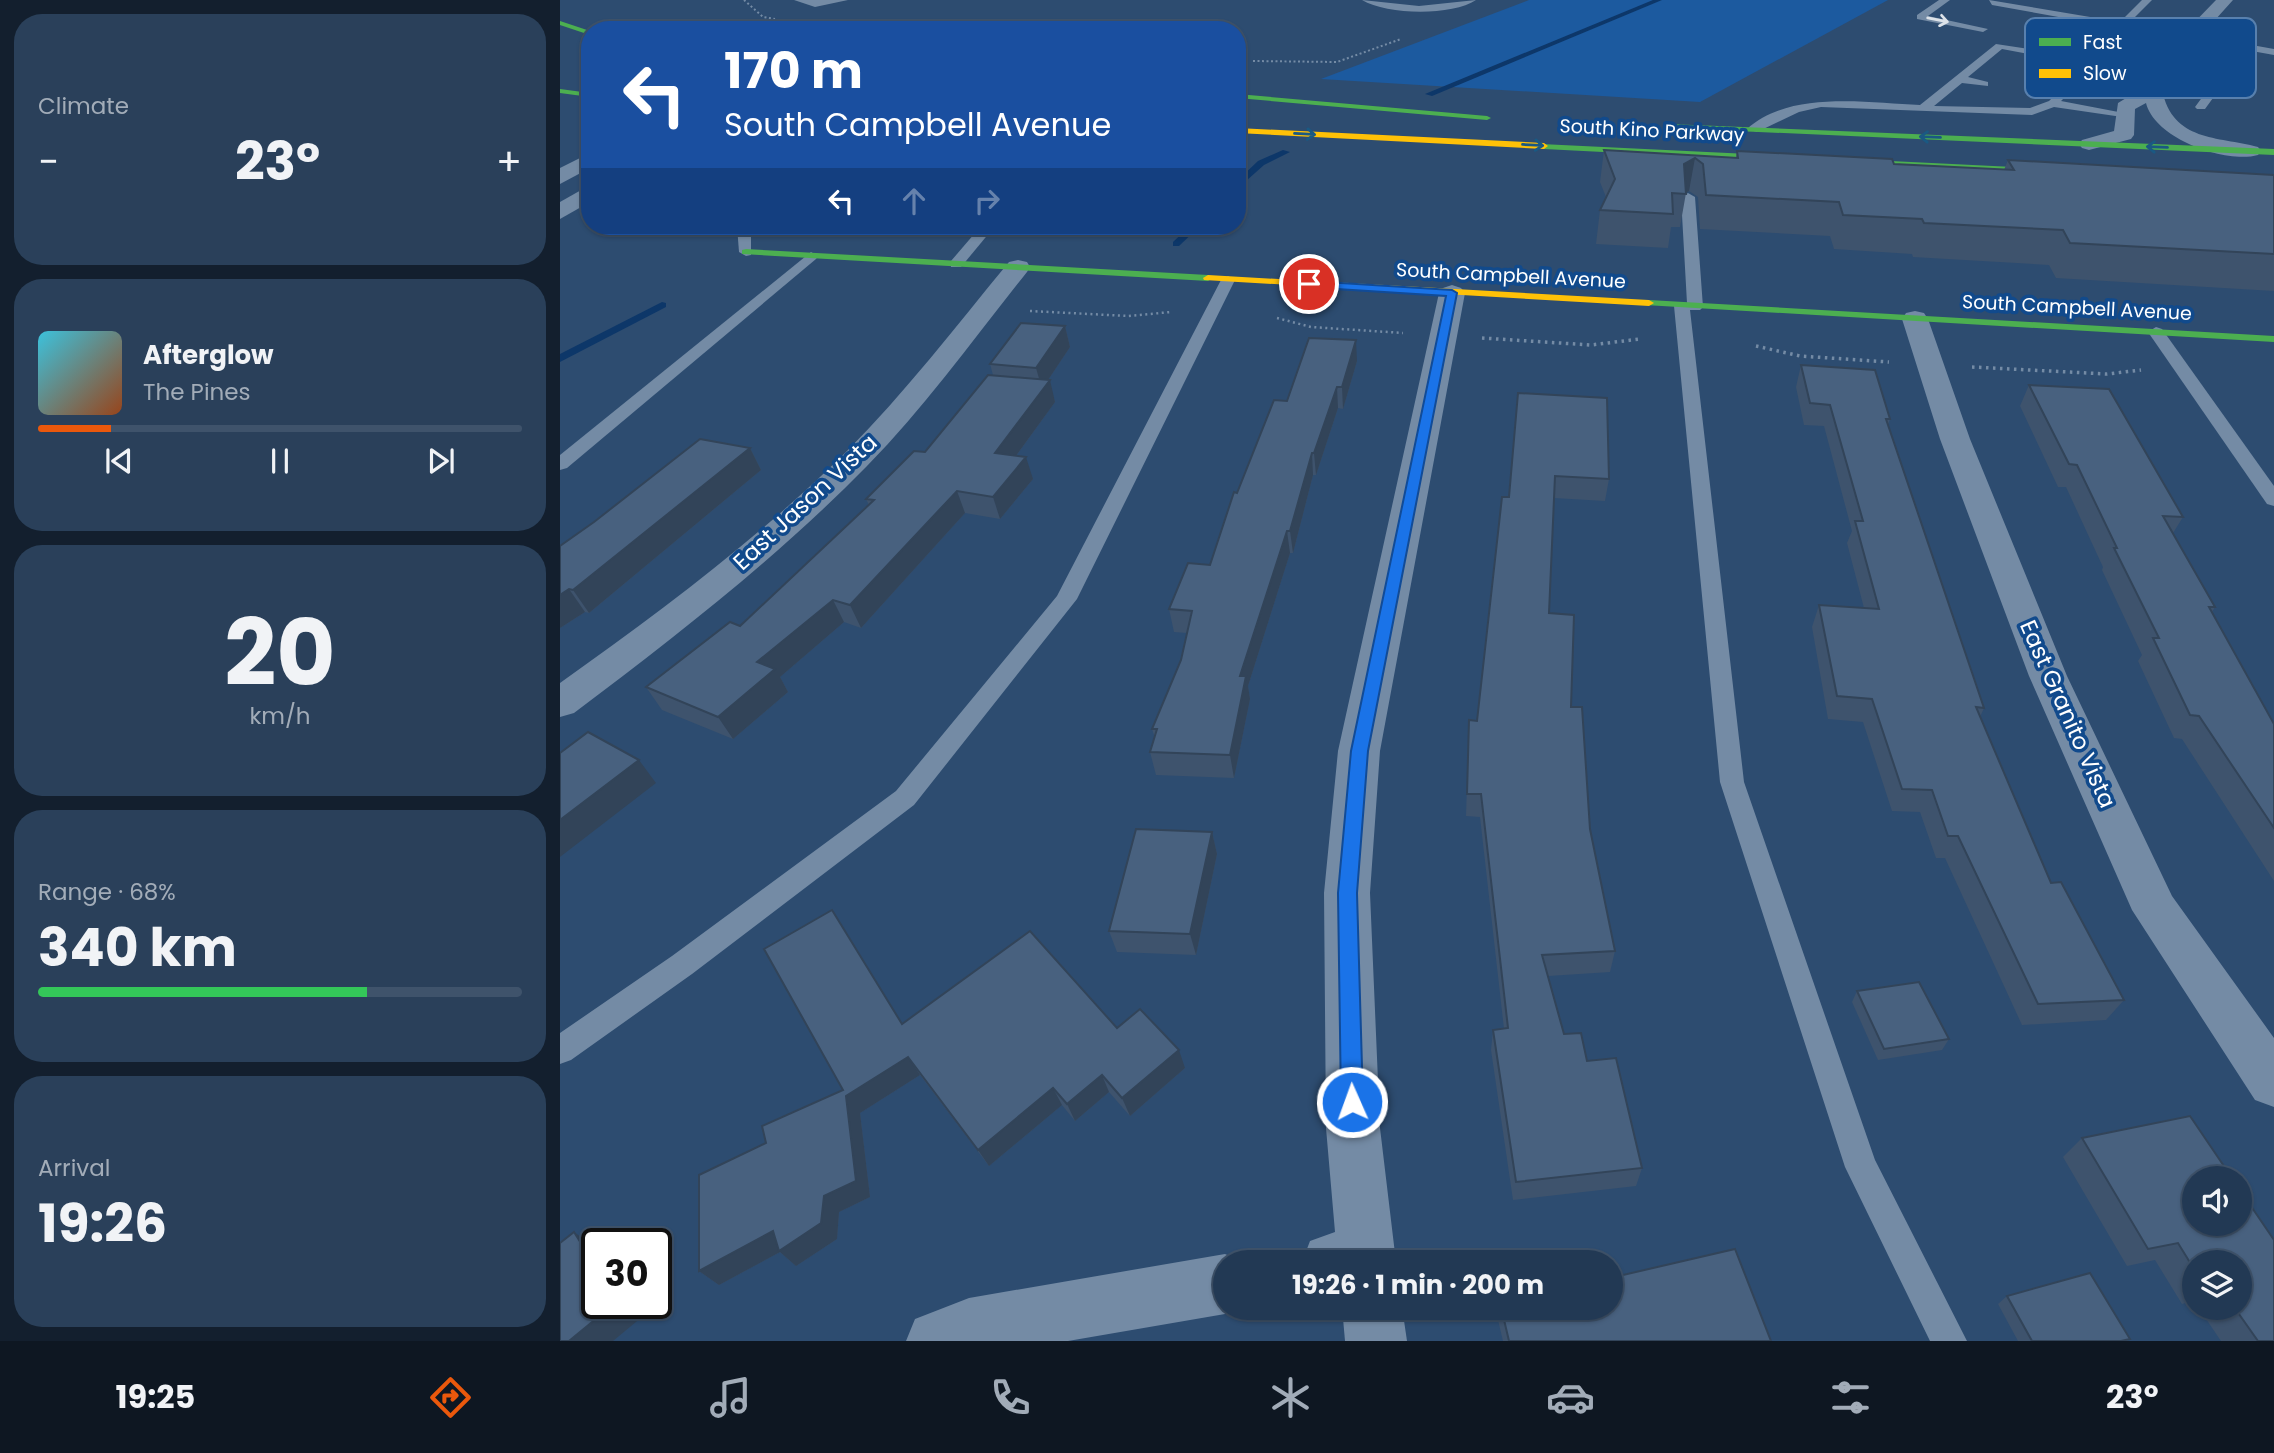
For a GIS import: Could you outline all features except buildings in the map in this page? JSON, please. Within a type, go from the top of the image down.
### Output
[{"type":"main road","points":[[560,23],[581,30]]},
{"type":"main road","points":[[560,91],[581,93]]},
{"type":"main road","points":[[1246,97],[1494,119],[1246,106]]},
{"type":"main road","name":"South Kino Parkway","points":[[1660,125],[2274,152]]},
{"type":"main road","points":[[1754,129],[1758,157]]},
{"type":"main road","name":"South Kino Parkway","points":[[1246,130],[2078,173]]},
{"type":"main road","name":"South Campbell Avenue","points":[[746,252],[2274,339]]},
{"type":"street","points":[[2208,18],[2225,0]]},
{"type":"street","points":[[2089,144],[2124,135],[2125,107],[2137,98]]},
{"type":"street","points":[[2155,98],[2154,106],[2167,125],[2182,136],[2251,151]]},
{"type":"street","points":[[560,177],[581,164]]},
{"type":"street","points":[[560,212],[581,198]]},
{"type":"street","name":"East Jason Vista","points":[[560,703],[690,604],[807,506],[899,413],[1018,267]]},
{"type":"street","points":[[1358,1250],[1347,893],[1359,751],[1452,293]]},
{"type":"street","name":"East Granito Vista","points":[[1915,319],[1955,439],[2048,676],[2155,910],[2274,1082]]},
{"type":"street","points":[[937,1341],[970,1328],[1213,1286]]},
{"type":"street","points":[[1371,1320],[1376,1341]]},
{"type":"lane","points":[[799,0],[806,4],[827,4],[843,0]]},
{"type":"lane","points":[[1367,0],[1429,11],[1449,9],[1471,0]]},
{"type":"lane","points":[[1945,0],[1920,17],[1983,29]]},
{"type":"lane","points":[[1995,0],[1992,2],[2061,10],[2094,18]]},
{"type":"lane","points":[[2129,18],[2147,0]]},
{"type":"lane","points":[[1923,109],[1972,69],[1991,60],[2000,46],[2025,51]]},
{"type":"lane","points":[[2256,48],[2274,52]]},
{"type":"lane","points":[[1972,69],[1996,74]]},
{"type":"lane","points":[[1960,79],[1984,84]]},
{"type":"lane","points":[[2045,98],[2125,116]]},
{"type":"lane","points":[[1754,129],[1796,108],[1821,104],[2032,112],[2056,98]]},
{"type":"lane","points":[[2201,107],[2208,98]]},
{"type":"lane","points":[[1688,197],[1688,306],[1685,334],[1732,782],[1861,1167],[1950,1341]]},
{"type":"lane","points":[[745,235],[746,252]]},
{"type":"lane","points":[[956,264],[980,235]]},
{"type":"lane","points":[[560,464],[811,256]]},
{"type":"lane","points":[[560,1050],[682,965],[905,798],[1066,599],[1228,280]]},
{"type":"lane","points":[[2156,332],[2274,500]]},
{"type":"path","points":[[1250,61],[1337,62],[1411,35]]},
{"type":"path","points":[[984,309],[1128,316],[1214,307],[1240,309],[1311,327],[1591,345],[1685,334],[1708,336],[1800,356],[2107,374],[2178,364]]},
{"type":"shaded area","points":[[1529,0],[1888,0],[1700,102],[1321,79]]},
{"type":"waterway","points":[[1429,94],[1659,0]]},
{"type":"waterway","points":[[1246,177],[1261,163],[1286,152]]},
{"type":"waterway","points":[[1176,244],[1186,235]]},
{"type":"waterway","points":[[560,359],[662,305]]},
{"type":"traffic: fast","points":[[560,23],[581,30]]},
{"type":"traffic: fast","points":[[560,91],[581,94]]},
{"type":"traffic: fast","points":[[1246,97],[1487,118]]},
{"type":"traffic: fast","points":[[1671,126],[2274,152]]},
{"type":"traffic: fast","points":[[1544,146],[2057,172]]},
{"type":"traffic: fast","points":[[746,252],[1208,278]]},
{"type":"traffic: fast","points":[[1649,303],[2274,339]]},
{"type":"traffic: slow","points":[[1246,130],[1544,146]]},
{"type":"traffic: slow","points":[[1208,278],[1649,303]]},
{"type":"route","points":[[1309,284],[1452,293],[1359,751],[1347,893],[1352,1102]]}]
